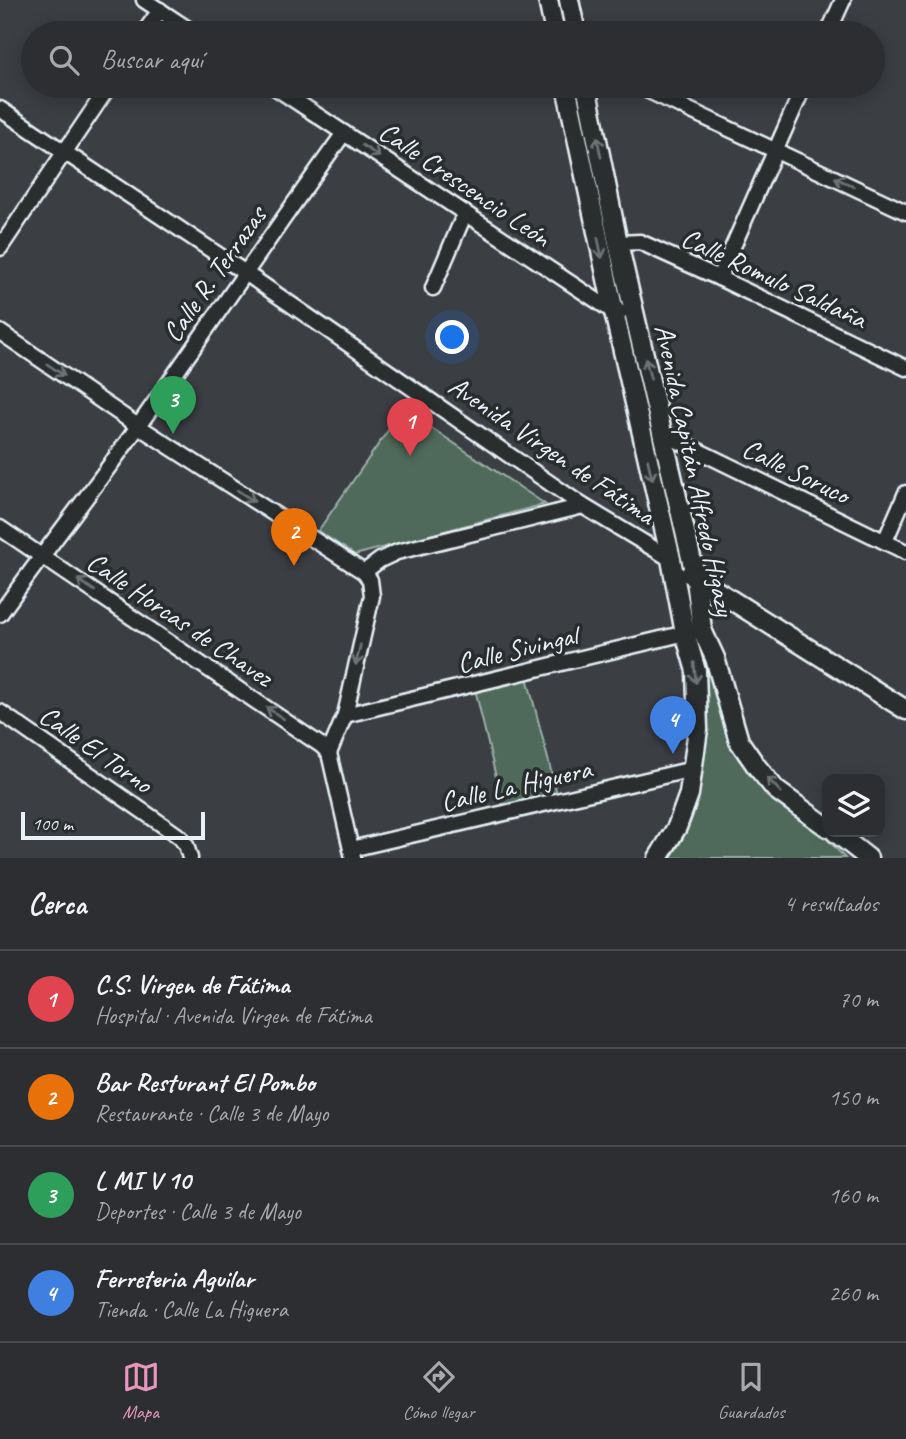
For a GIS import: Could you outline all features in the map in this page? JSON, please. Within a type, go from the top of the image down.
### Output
[{"type":"street","points":[[144,0],[176,21]]},
{"type":"street","points":[[548,0],[552,21]]},
{"type":"street","points":[[569,0],[573,21]]},
{"type":"street","points":[[833,21],[843,0]]},
{"type":"street","points":[[152,21],[160,10]]},
{"type":"street","points":[[0,248],[101,98]]},
{"type":"street","name":"Calle Crescencio León","points":[[292,98],[614,312]]},
{"type":"street","name":"Avenida Capitán Alfredo Higazy","points":[[569,98],[671,559],[694,631],[715,658],[739,741],[776,790],[822,823]]},
{"type":"street","name":"Avenida Capitán Alfredo Higazy","points":[[588,98],[618,243],[696,579],[694,631],[698,729],[693,769],[689,794],[677,827],[658,858]]},
{"type":"street","points":[[664,98],[906,212]]},
{"type":"street","points":[[719,278],[799,98]]},
{"type":"street","name":"Avenida Virgen de Fátima","points":[[0,109],[244,272],[583,506],[671,559],[696,579],[906,710]]},
{"type":"street","name":"Calle R. Terrazas","points":[[0,614],[138,426],[344,133]]},
{"type":"street","points":[[433,288],[465,213]]},
{"type":"street","name":"Calle Romulo Saldaña","points":[[618,243],[640,242],[906,368]]},
{"type":"street","points":[[614,312],[634,313]]},
{"type":"street","points":[[0,331],[138,426],[364,572],[370,580],[372,596],[345,715],[329,753],[352,854]]},
{"type":"street","name":"Calle Soruco","points":[[664,434],[906,552]]},
{"type":"street","points":[[885,541],[906,493]]},
{"type":"street","points":[[364,572],[380,559],[397,552],[583,506]]},
{"type":"street","name":"Calle Horcas de Chavez","points":[[0,528],[303,732],[329,753]]},
{"type":"street","name":"Calle Sivingal","points":[[345,715],[694,631]]},
{"type":"street","name":"Calle El Torno","points":[[0,712],[180,837],[190,858]]},
{"type":"street","name":"Calle La Higuera","points":[[352,854],[693,769]]},
{"type":"street","points":[[841,837],[868,858]]},
{"type":"green space","points":[[403,409],[545,504],[355,555],[318,531]]},
{"type":"green space","points":[[701,630],[728,738],[739,760],[776,801],[827,839],[845,858],[670,858],[685,834],[695,809],[701,782],[703,725],[699,642]]},
{"type":"green space","points":[[527,677],[557,794],[503,807],[475,689]]},
{"type":"place","name":"L MI V 10","points":[[173,434]]},
{"type":"place","name":"C.S. Virgen de Fátima","points":[[410,456]]},
{"type":"place","name":"Bar Resturant El Pombo","points":[[294,566]]},
{"type":"place","name":"Ferreteria Aguilar","points":[[673,754]]}]
